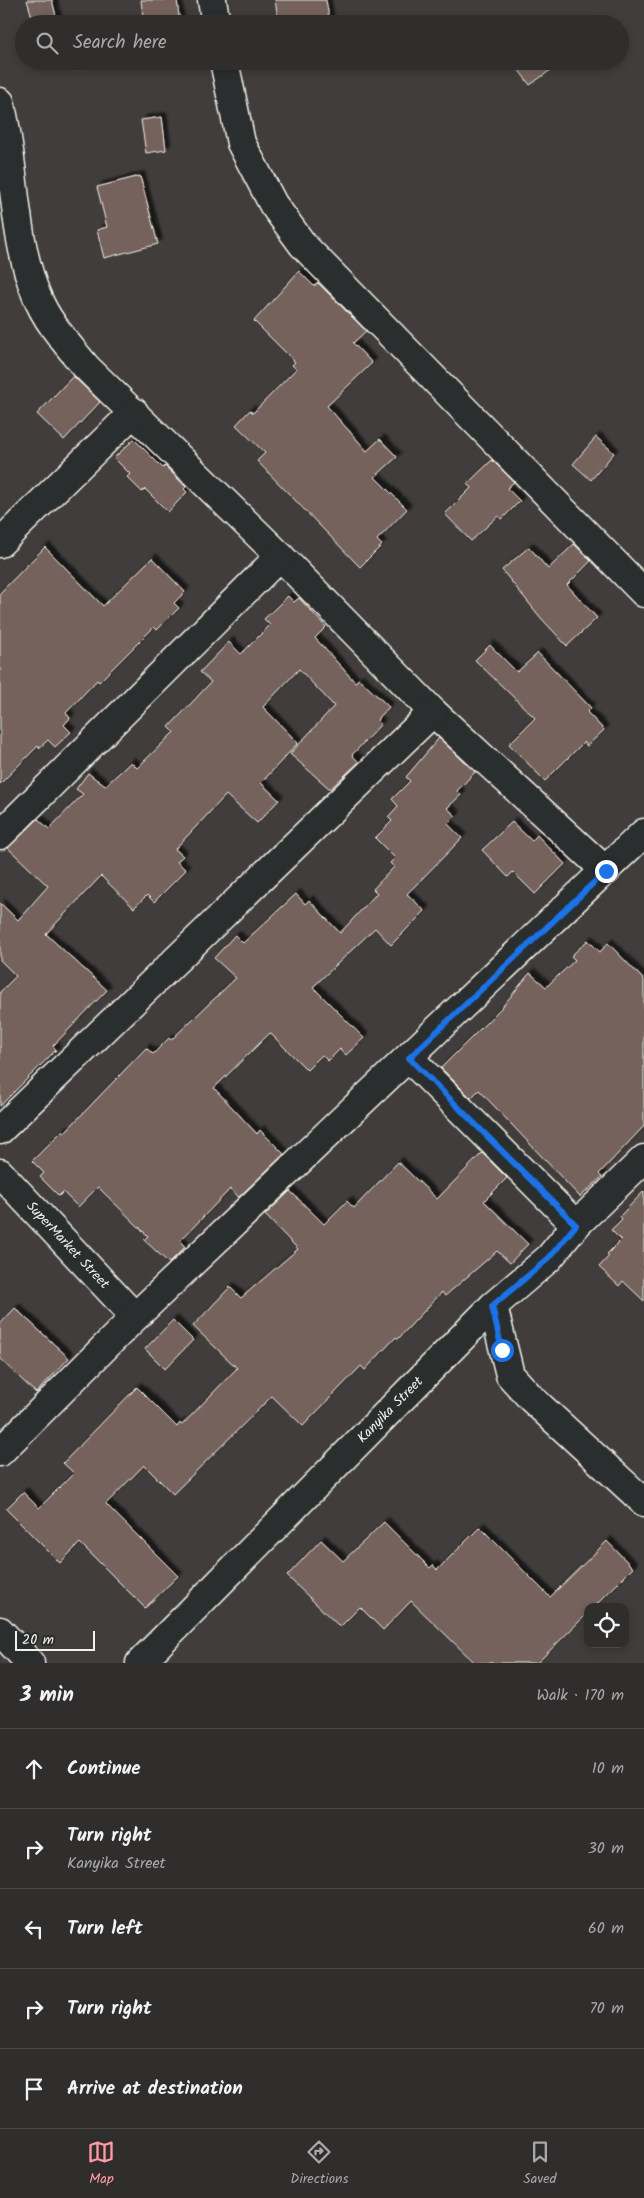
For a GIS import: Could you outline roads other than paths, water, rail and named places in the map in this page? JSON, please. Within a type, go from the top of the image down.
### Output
[{"type":"street","points":[[212,0],[214,15]]},
{"type":"street","points":[[226,70],[241,143],[272,204],[304,245],[644,592]]},
{"type":"street","points":[[0,102],[8,134],[12,253],[60,334],[86,367],[280,556],[433,712],[606,871]]},
{"type":"street","points":[[0,543],[134,412]]},
{"type":"street","points":[[0,835],[280,556]]},
{"type":"street","points":[[0,1130],[433,712]]},
{"type":"street","points":[[0,1452],[135,1317],[644,833]]},
{"type":"street","points":[[409,1058],[576,1225]]},
{"type":"street","name":"Kanyika Street","points":[[140,1663],[492,1306],[549,1258],[576,1225],[644,1159]]},
{"type":"street","name":"SuperMarket Street","points":[[0,1173],[135,1317]]},
{"type":"street","points":[[492,1306],[510,1375],[532,1398],[644,1502]]},
{"type":"street","points":[[0,1631],[30,1663]]}]
